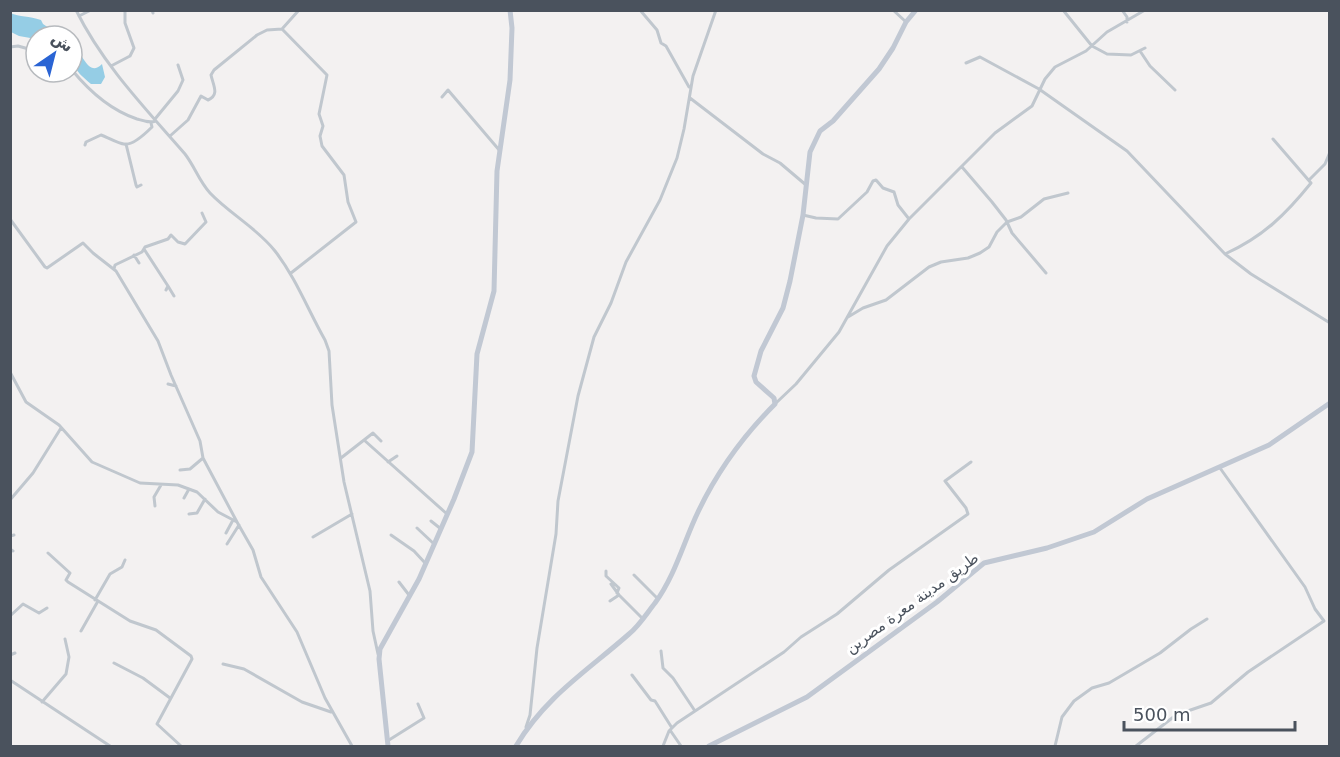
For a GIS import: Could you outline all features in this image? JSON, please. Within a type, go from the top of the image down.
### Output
[{"type":"street","points":[[76,10],[111,66],[192,163],[198,177],[209,191],[266,241],[291,273],[329,351],[332,405],[341,458],[370,591],[387,744],[424,718],[418,704]]},
{"type":"street","points":[[79,16],[91,10]]},
{"type":"street","points":[[111,66],[130,56],[134,48],[125,23],[125,10]]},
{"type":"street","points":[[170,136],[188,120],[201,96],[208,100],[214,96],[211,75],[214,70],[257,35],[267,30],[282,29],[299,10]]},
{"type":"street","points":[[379,659],[380,649],[410,597],[435,544],[472,452],[477,354],[494,291],[497,171],[510,80],[512,28],[510,10]]},
{"type":"street","points":[[640,10],[657,30],[661,43],[666,46],[689,87],[692,87]]},
{"type":"street","points":[[516,747],[530,716],[537,648],[556,534],[558,501],[578,396],[594,337],[611,303],[626,262],[660,200],[677,158],[693,76],[716,10]]},
{"type":"street","points":[[893,10],[906,22]]},
{"type":"street","points":[[775,404],[774,398],[756,382],[754,376],[764,342],[783,308],[808,186],[808,161],[817,136],[879,69],[906,22],[916,10]]},
{"type":"street","points":[[1063,10],[1092,46],[1109,54],[1131,55],[1145,48]]},
{"type":"street","points":[[1122,10],[1127,22]]},
{"type":"street","points":[[525,729],[555,697],[630,633],[658,599],[685,545],[702,504],[730,457],[760,418],[788,394],[825,350],[848,317],[887,246],[909,219],[995,133],[1032,106],[1039,89],[1055,67],[1092,46],[1107,32],[1145,10]]},
{"type":"street","points":[[282,29],[327,75],[319,110],[323,126],[320,136],[324,150],[344,175],[348,202],[356,222],[291,273]]},
{"type":"street","points":[[1140,51],[1150,66],[1175,90]]},
{"type":"street","points":[[966,63],[983,57],[1039,89],[1128,151],[1225,254],[1251,274],[1329,323]]},
{"type":"street","points":[[151,123],[178,91],[183,80],[178,65]]},
{"type":"street","points":[[84,82],[106,104],[151,123]]},
{"type":"street","points":[[442,97],[448,90],[501,152]]},
{"type":"street","points":[[690,98],[808,186]]},
{"type":"street","points":[[86,145],[87,142],[101,135],[126,144],[146,134],[152,127],[151,123]]},
{"type":"street","points":[[1225,254],[1245,245],[1286,213],[1311,183],[1273,139]]},
{"type":"street","points":[[126,144],[135,185],[137,187],[141,185]]},
{"type":"street","points":[[1308,180],[1325,164],[1329,152]]},
{"type":"street","points":[[962,167],[992,202],[1012,233],[1046,273]]},
{"type":"street","points":[[803,215],[838,219],[867,192],[876,180],[883,188],[894,192],[898,205],[909,219]]},
{"type":"street","points":[[848,317],[863,308],[886,300],[924,269],[941,262],[968,258],[980,253],[992,244],[997,232],[1007,222],[1021,217],[1044,199],[1068,193]]},
{"type":"street","points":[[114,269],[115,265],[171,235],[178,242],[185,244],[206,222],[202,213]]},
{"type":"street","points":[[10,219],[45,267],[47,268],[83,243],[93,254],[114,269],[128,289],[158,341],[200,441],[203,458],[236,523],[253,550],[261,577],[305,648],[333,712],[352,747]]},
{"type":"street","points":[[144,249],[174,296]]},
{"type":"street","points":[[134,255],[139,263]]},
{"type":"street","points":[[10,372],[26,402],[61,428],[92,462],[134,482],[178,485],[197,492],[218,512],[236,523]]},
{"type":"street","points":[[168,384],[176,386]]},
{"type":"street","name":"طريق مدينة معرة مصرين","points":[[709,747],[807,697],[937,602],[984,563],[1047,548],[1094,532],[1148,499],[1269,445],[1329,403]]},
{"type":"street","points":[[10,500],[33,474],[61,428]]},
{"type":"street","points":[[341,458],[373,434],[381,441]]},
{"type":"street","points":[[364,440],[447,514]]},
{"type":"street","points":[[388,462],[397,456]]},
{"type":"street","points":[[180,470],[189,469],[203,458]]},
{"type":"street","points":[[663,747],[671,729],[837,614],[889,570],[968,514],[945,481],[971,462]]},
{"type":"street","points":[[1220,468],[1305,587],[1315,609],[1324,621]]},
{"type":"street","points":[[155,506],[154,497],[161,485]]},
{"type":"street","points":[[184,498],[189,489]]},
{"type":"street","points":[[189,514],[197,513],[205,499]]},
{"type":"street","points":[[313,537],[352,514]]},
{"type":"street","points":[[431,521],[441,529]]},
{"type":"street","points":[[226,533],[236,523]]},
{"type":"street","points":[[227,544],[236,523]]},
{"type":"street","points":[[417,528],[435,544]]},
{"type":"street","points":[[391,535],[414,551],[426,564]]},
{"type":"street","points":[[48,553],[70,573],[66,580],[130,621],[156,630],[192,656],[170,698],[169,705],[157,724],[182,747]]},
{"type":"street","points":[[81,631],[110,574],[122,567],[126,560]]},
{"type":"street","points":[[606,571],[606,576],[619,588],[618,595],[610,601]]},
{"type":"street","points":[[634,576],[658,599]]},
{"type":"street","points":[[399,582],[410,597]]},
{"type":"street","points":[[611,585],[642,618]]},
{"type":"street","points":[[10,616],[23,604],[39,613],[47,608]]},
{"type":"street","points":[[1054,747],[1065,712],[1082,694],[1092,688],[1105,685],[1136,668],[1207,619]]},
{"type":"street","points":[[1136,747],[1176,716],[1211,703],[1248,672],[1324,621],[1329,620]]},
{"type":"street","points":[[42,702],[66,674],[69,657],[65,639]]},
{"type":"street","points":[[661,651],[663,668],[695,711]]},
{"type":"street","points":[[10,655],[15,653]]},
{"type":"street","points":[[114,663],[143,678],[170,698]]},
{"type":"street","points":[[223,664],[244,669],[302,702],[333,712]]},
{"type":"street","points":[[633,675],[651,700],[655,701],[681,747]]},
{"type":"street","points":[[10,680],[110,747]]},
{"type":"water","points":[[10,13],[41,20],[43,24],[24,24],[24,37],[11,32]]},
{"type":"water","points":[[84,60],[92,68],[102,64],[105,77],[101,84],[91,84],[84,78]]}]
